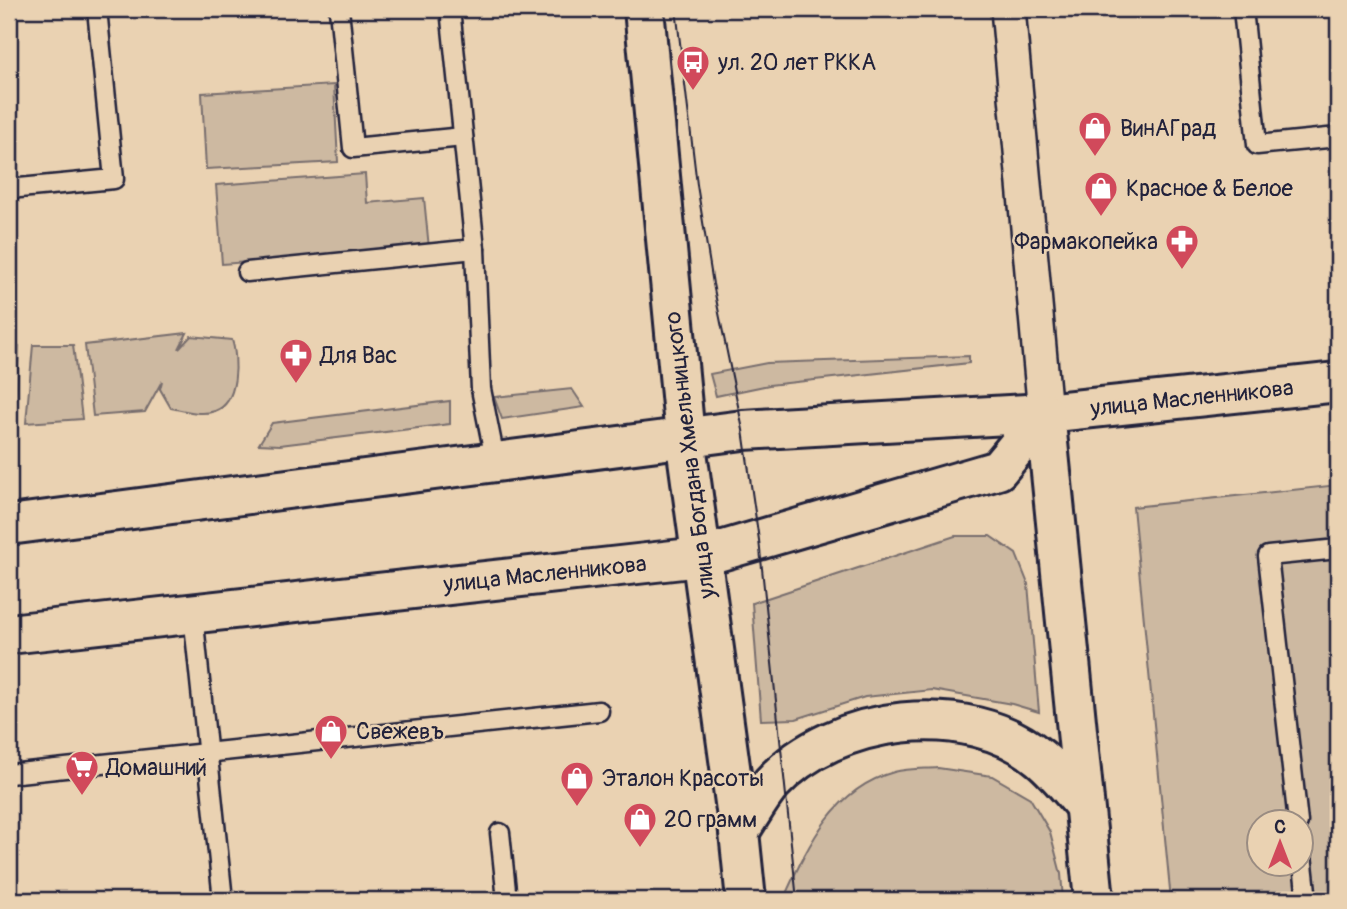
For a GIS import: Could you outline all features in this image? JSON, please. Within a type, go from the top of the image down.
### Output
[{"type":"main road","name":"улица Богдана Хмельницкого","points":[[644,9],[685,437],[746,900]]},
{"type":"main road","name":"улица Масленникова","points":[[9,525],[496,464],[685,437],[785,427],[1045,413],[1338,382]]},
{"type":"main road","name":"улица Масленникова","points":[[9,634],[700,557],[998,470],[1045,413]]},
{"type":"main road","points":[[1045,413],[1094,900]]},
{"type":"main road","points":[[739,832],[772,783],[791,767],[836,738],[902,721],[952,722],[1001,735],[1040,757],[1084,804]]},
{"type":"street","points":[[1008,9],[1045,413]]},
{"type":"lane","points":[[9,189],[114,179],[97,9]]},
{"type":"lane","points":[[339,9],[353,148],[463,137]]},
{"type":"lane","points":[[450,9],[474,248],[481,389],[496,464]]},
{"type":"lane","points":[[1242,9],[1257,145],[1338,137]]},
{"type":"lane","points":[[247,272],[474,248]]},
{"type":"lane","points":[[1297,808],[1268,556],[1338,549]]},
{"type":"lane","points":[[193,614],[223,900]]},
{"type":"lane","points":[[9,774],[599,711]]},
{"type":"lane","points":[[500,833],[507,900]]},
{"type":"lane","points":[[1304,878],[1307,900]]},
{"type":"shaded area","points":[[334,85],[338,162],[206,169],[202,93]]},
{"type":"shaded area","points":[[365,174],[367,203],[424,198],[429,248],[222,264],[216,185]]},
{"type":"shaded area","points":[[187,333],[179,349],[191,336],[232,340],[235,379],[229,399],[223,406],[204,413],[171,408],[160,389],[162,381],[145,412],[93,416],[85,345]]},
{"type":"shaded area","points":[[33,345],[73,345],[82,419],[26,423]]},
{"type":"shaded area","points":[[19,346],[15,428],[9,428],[9,347]]},
{"type":"shaded area","points":[[969,356],[969,363],[769,385],[716,396],[710,374],[767,363]]},
{"type":"shaded area","points":[[572,389],[584,407],[502,419],[494,397]]},
{"type":"shaded area","points":[[450,401],[450,424],[280,445],[259,444],[272,423]]},
{"type":"shaded area","points":[[1338,485],[1338,900],[1171,900],[1133,507]]},
{"type":"shaded area","points":[[955,536],[990,536],[1016,554],[1028,584],[1039,712],[1012,704],[932,690],[865,697],[796,719],[761,720],[752,603]]},
{"type":"shaded area","points":[[938,768],[992,776],[1030,798],[1050,832],[1061,874],[1063,900],[783,900],[812,841],[838,806],[854,792],[872,780],[894,772]]},
{"type":"tram line","points":[[676,9],[697,185],[713,284],[743,430],[759,540],[797,900]]},
{"type":"place","name":"ул. 20 лет РККА","points":[[693,92]]},
{"type":"place","name":"ВинАГрад","points":[[1095,158]]},
{"type":"place","name":"Красное & Белое","points":[[1101,218]]},
{"type":"place","name":"Фармакопейка","points":[[1182,271]]},
{"type":"place","name":"Для Вас","points":[[296,385]]},
{"type":"place","name":"Свежевъ","points":[[331,761]]},
{"type":"place","name":"Домашний","points":[[82,797]]},
{"type":"place","name":"Эталон Красоты","points":[[577,808]]},
{"type":"place","name":"20 грамм","points":[[640,849]]}]
